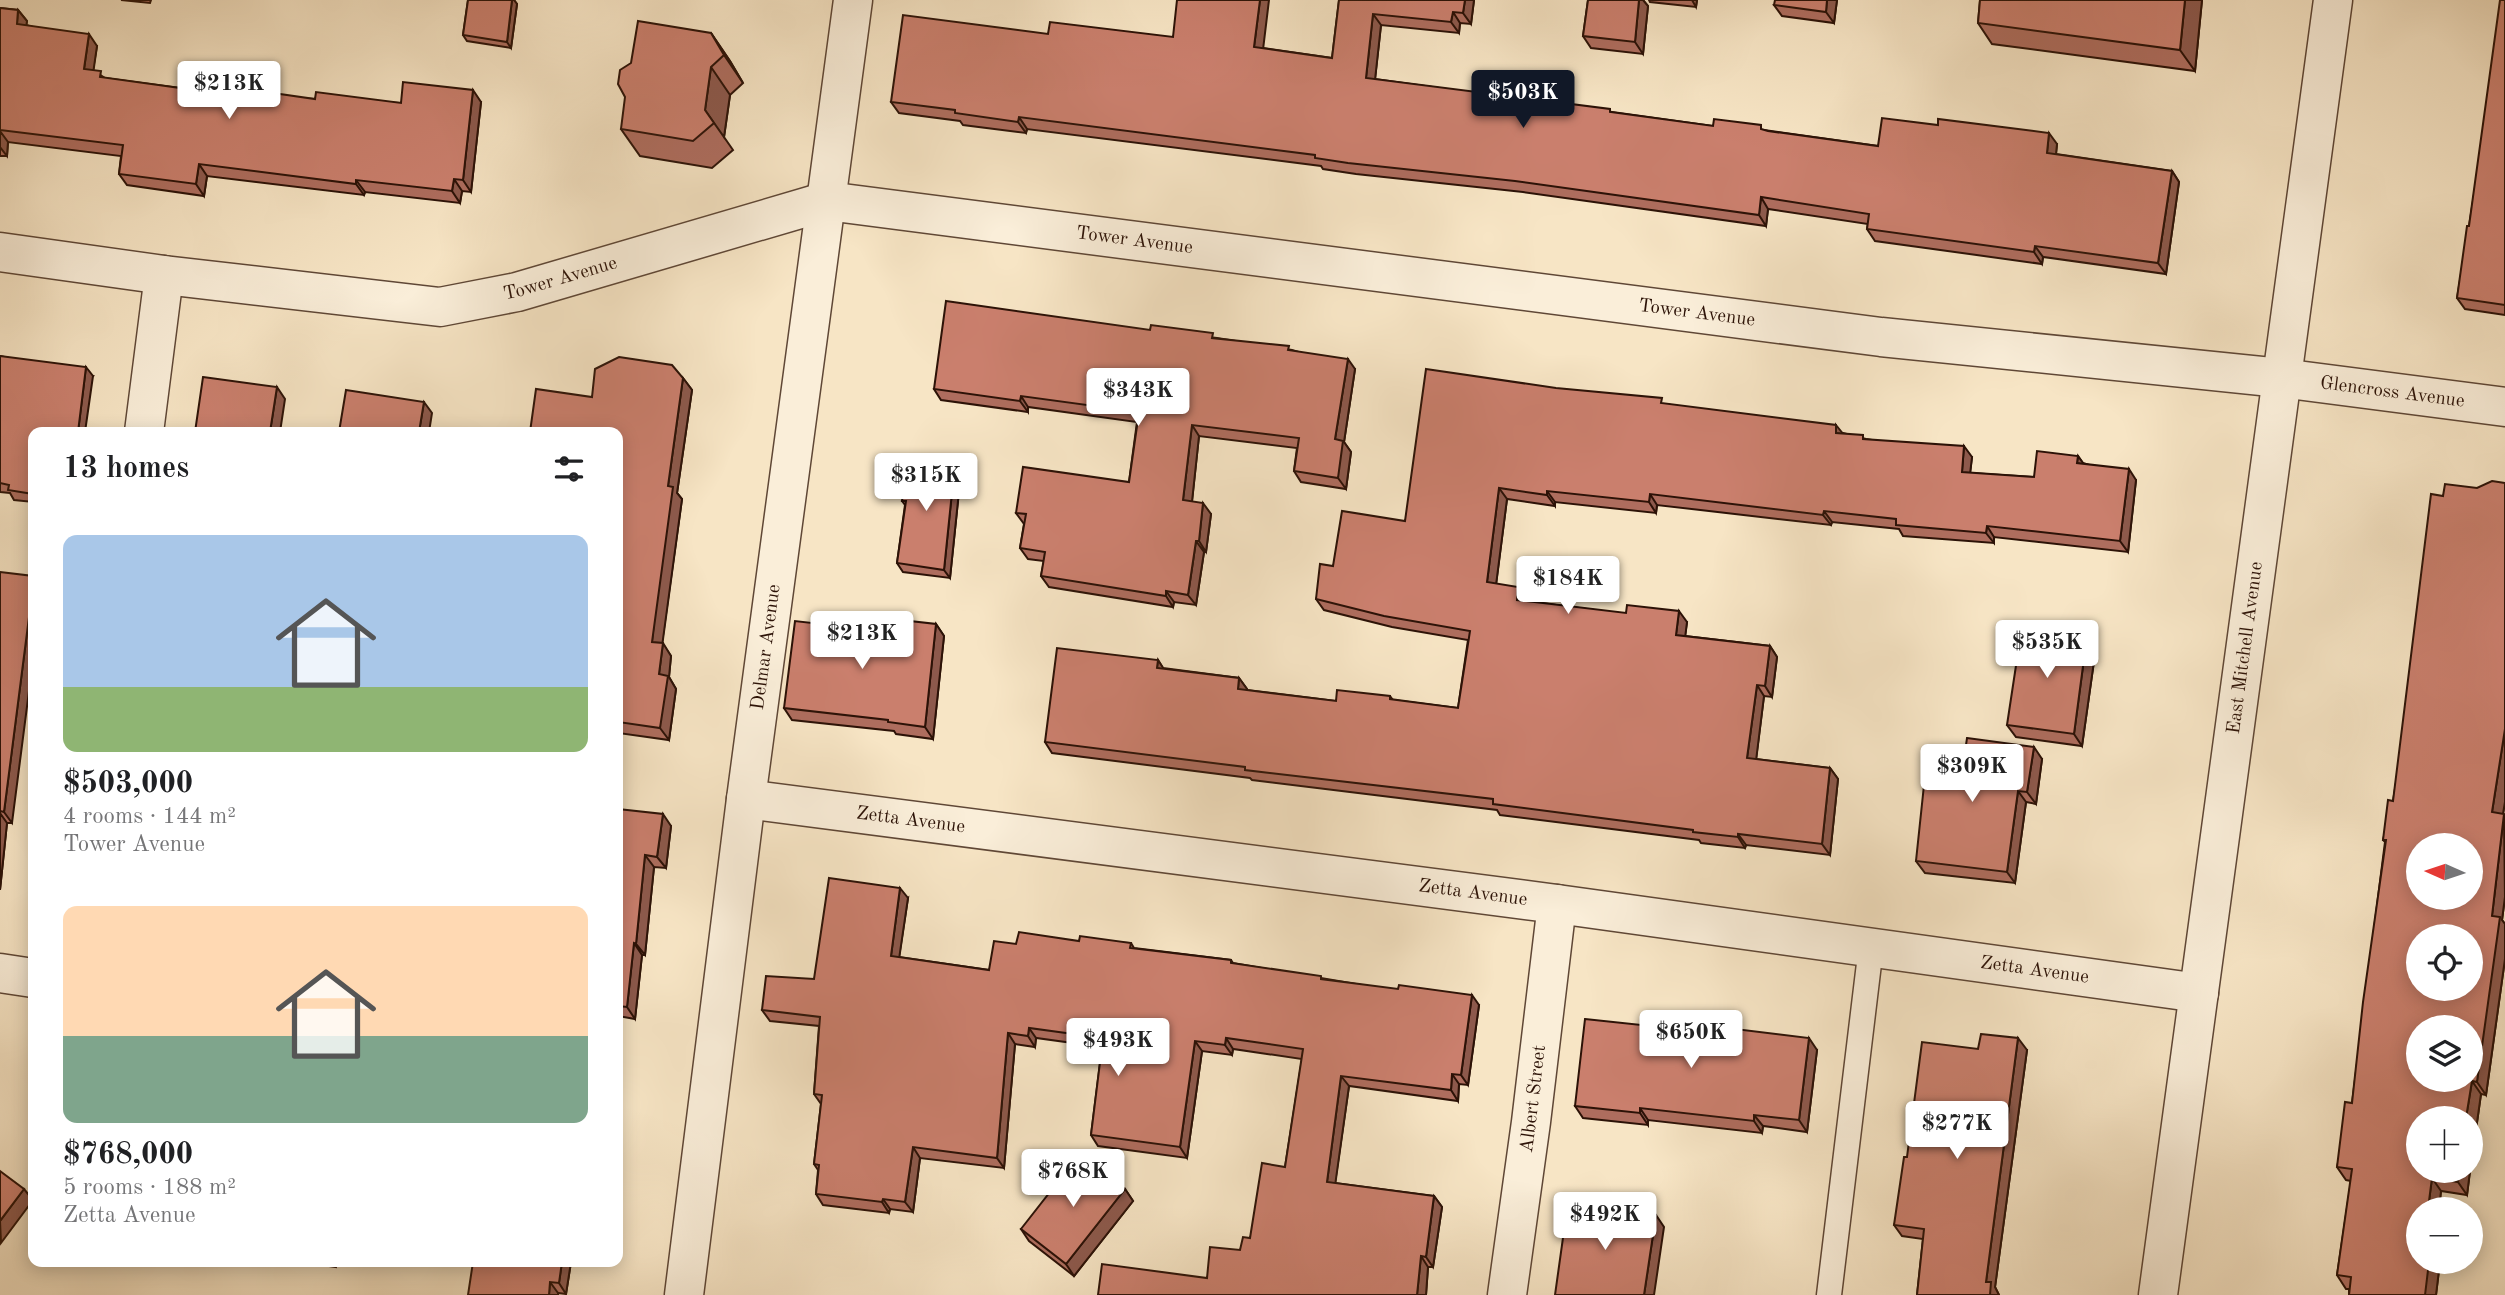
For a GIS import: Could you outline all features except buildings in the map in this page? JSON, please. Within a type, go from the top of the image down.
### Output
[{"type":"street","name":"Delmar Avenue","points":[[684,1295],[746,799],[853,0]]},
{"type":"street","name":"East Mitchell Avenue","points":[[2158,1295],[2333,0]]},
{"type":"street","name":"Tower Avenue","points":[[0,253],[440,307],[517,292],[827,201],[1881,337],[2281,378]]},
{"type":"street","points":[[145,427],[164,275]]},
{"type":"street","name":"Glencross Avenue","points":[[2281,378],[2505,407]]},
{"type":"street","name":"Zetta Avenue","points":[[746,799],[1556,904],[2199,993]]},
{"type":"street","name":"Albert Street","points":[[1507,1295],[1531,1122],[1556,904]]},
{"type":"street","points":[[0,973],[28,977]]},
{"type":"lane","points":[[1829,1295],[1871,947]]}]
